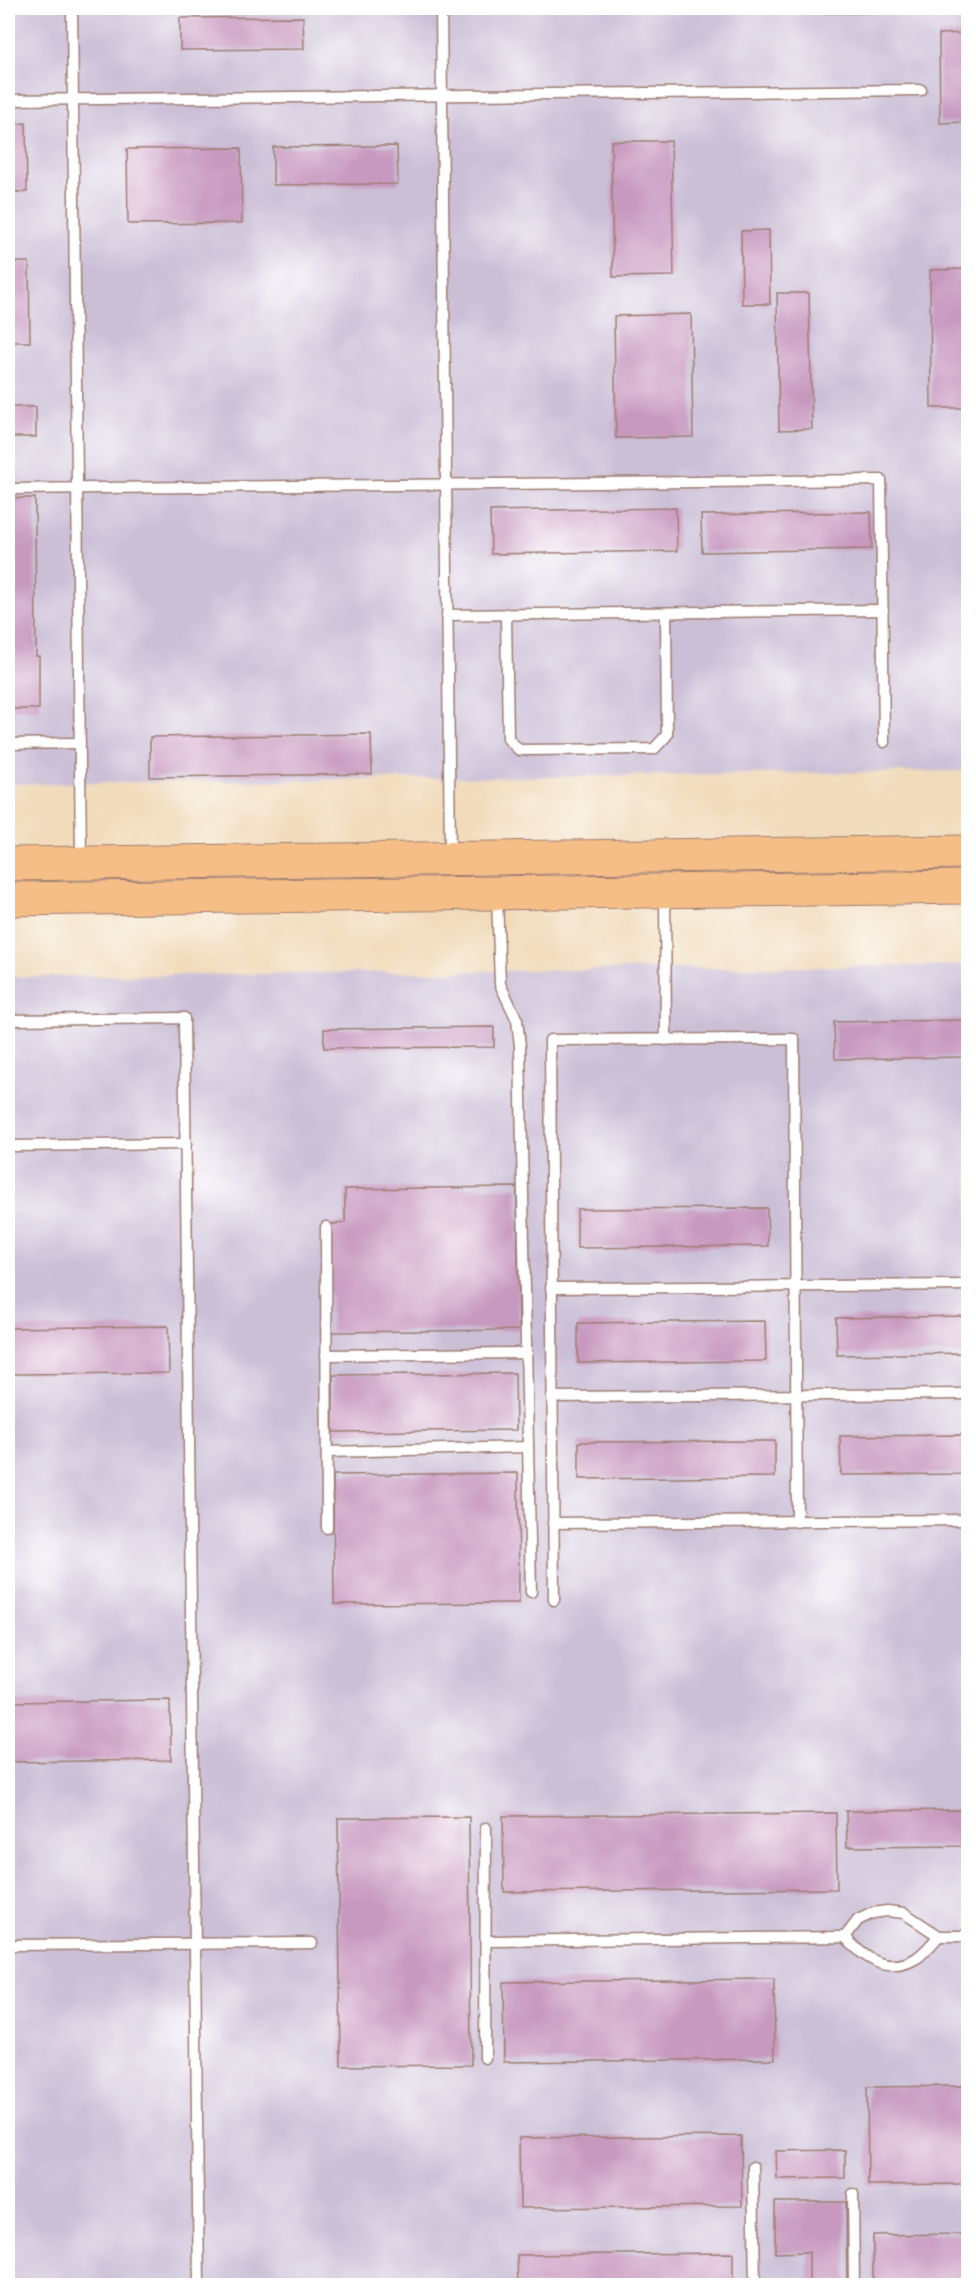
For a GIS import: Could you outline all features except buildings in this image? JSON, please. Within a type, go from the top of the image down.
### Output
[{"type":"main road","points":[[8,864],[969,852]]},
{"type":"main road","points":[[8,899],[969,887]]},
{"type":"lane","points":[[72,8],[81,863]]},
{"type":"lane","points":[[441,8],[450,859]]},
{"type":"lane","points":[[8,99],[921,90]]},
{"type":"lane","points":[[8,489],[881,480],[884,742]]},
{"type":"lane","points":[[447,615],[883,610]]},
{"type":"lane","points":[[506,614],[508,740],[519,750],[541,750],[654,749],[667,735],[666,613]]},
{"type":"lane","points":[[8,744],[80,743]]},
{"type":"lane","points":[[665,890],[666,1040]]},
{"type":"lane","points":[[496,893],[500,984],[518,1020],[520,1046],[531,1592]]},
{"type":"lane","points":[[8,1020],[184,1018],[199,2286]]},
{"type":"lane","points":[[554,1600],[550,1040],[794,1039],[797,1522]]},
{"type":"lane","points":[[8,1146],[186,1144]]},
{"type":"lane","points":[[326,1227],[327,1528]]},
{"type":"lane","points":[[551,1288],[969,1285]]},
{"type":"lane","points":[[326,1354],[526,1353]]},
{"type":"lane","points":[[552,1397],[969,1394]]},
{"type":"lane","points":[[327,1452],[528,1447]]},
{"type":"lane","points":[[553,1523],[969,1520]]},
{"type":"lane","points":[[485,2058],[486,1828]]},
{"type":"lane","points":[[845,1938],[858,1920],[873,1913],[887,1911],[904,1913],[939,1936],[969,1936]]},
{"type":"lane","points":[[486,1941],[845,1938],[860,1954],[872,1961],[901,1964],[916,1959],[939,1936]]},
{"type":"lane","points":[[8,1946],[312,1943]]},
{"type":"lane","points":[[753,2167],[754,2286]]},
{"type":"lane","points":[[853,2194],[854,2286]]},
{"type":"shaded area","points":[[8,8],[968,8],[968,771],[8,784]]},
{"type":"shaded area","points":[[968,965],[968,2285],[8,2285],[8,977]]}]
